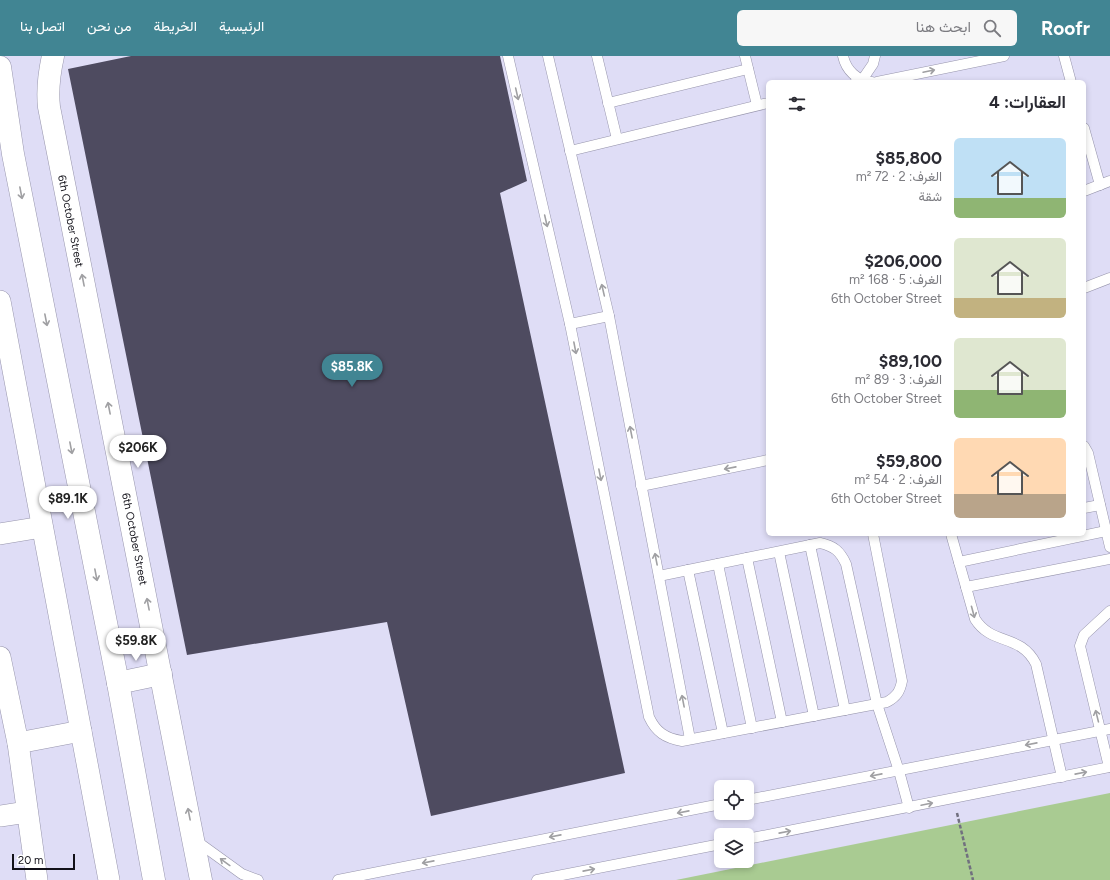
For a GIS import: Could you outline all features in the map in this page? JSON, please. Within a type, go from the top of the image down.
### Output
[{"type":"street","name":"6th October Street","points":[[53,56],[47,90],[49,107],[201,880]]},
{"type":"street","points":[[0,67],[6,156],[118,683],[154,880]]},
{"type":"street","points":[[0,301],[109,880]]},
{"type":"street","points":[[0,534],[42,526]]},
{"type":"street","points":[[0,657],[18,744],[37,880]]},
{"type":"street","points":[[118,683],[161,674]]},
{"type":"street","points":[[18,744],[81,731]]},
{"type":"street","points":[[0,816],[27,812]]},
{"type":"lane","points":[[508,56],[570,324],[649,717],[661,734],[671,739],[690,739],[877,704],[887,702],[895,698],[900,690],[902,681],[873,536]]},
{"type":"lane","points":[[548,56],[609,316],[690,739]]},
{"type":"lane","points":[[745,56],[757,105]]},
{"type":"lane","points":[[843,56],[850,71],[861,80]]},
{"type":"lane","points":[[863,80],[873,64],[875,56]]},
{"type":"lane","points":[[887,80],[1004,56]]},
{"type":"lane","points":[[1064,56],[1070,80]]},
{"type":"lane","points":[[600,57],[608,103],[618,139]]},
{"type":"lane","points":[[608,103],[748,69]]},
{"type":"lane","points":[[570,151],[766,103]]},
{"type":"lane","points":[[1086,135],[1100,185]]},
{"type":"lane","points":[[1086,190],[1110,181]]},
{"type":"lane","points":[[1086,287],[1110,278]]},
{"type":"lane","points":[[570,324],[609,316]]},
{"type":"lane","points":[[641,486],[766,460]]},
{"type":"lane","points":[[1086,460],[1089,480],[1100,505],[1110,547]]},
{"type":"lane","points":[[1086,508],[1100,505]]},
{"type":"lane","points":[[1086,535],[1106,531]]},
{"type":"lane","points":[[954,536],[959,562],[975,619],[981,628],[989,634],[1022,645],[1033,656],[1039,671],[1062,777]]},
{"type":"lane","points":[[959,562],[1082,536]]},
{"type":"lane","points":[[659,576],[820,543],[831,546],[840,553],[846,564],[877,704],[899,771],[909,808]]},
{"type":"lane","points":[[810,545],[845,710]]},
{"type":"lane","points":[[779,552],[814,716]]},
{"type":"lane","points":[[748,558],[782,722]]},
{"type":"lane","points":[[966,587],[1110,558]]},
{"type":"lane","points":[[718,564],[752,728]]},
{"type":"lane","points":[[688,570],[722,733]]},
{"type":"lane","points":[[754,838],[1110,767],[1105,730],[1080,646],[1084,634],[1110,611]]},
{"type":"lane","points":[[754,799],[1105,730]]},
{"type":"lane","points":[[338,880],[714,805]]},
{"type":"lane","points":[[194,839],[242,874],[258,880]]},
{"type":"lane","points":[[537,880],[714,845]]},
{"type":"path","points":[[953,799],[973,880]]},
{"type":"green space","points":[[1110,793],[1110,880],[676,880],[736,868],[754,868],[754,864]]},
{"type":"building","points":[[131,56],[500,56],[527,181],[500,193],[625,773],[431,816],[387,622],[187,655],[68,69]]}]
